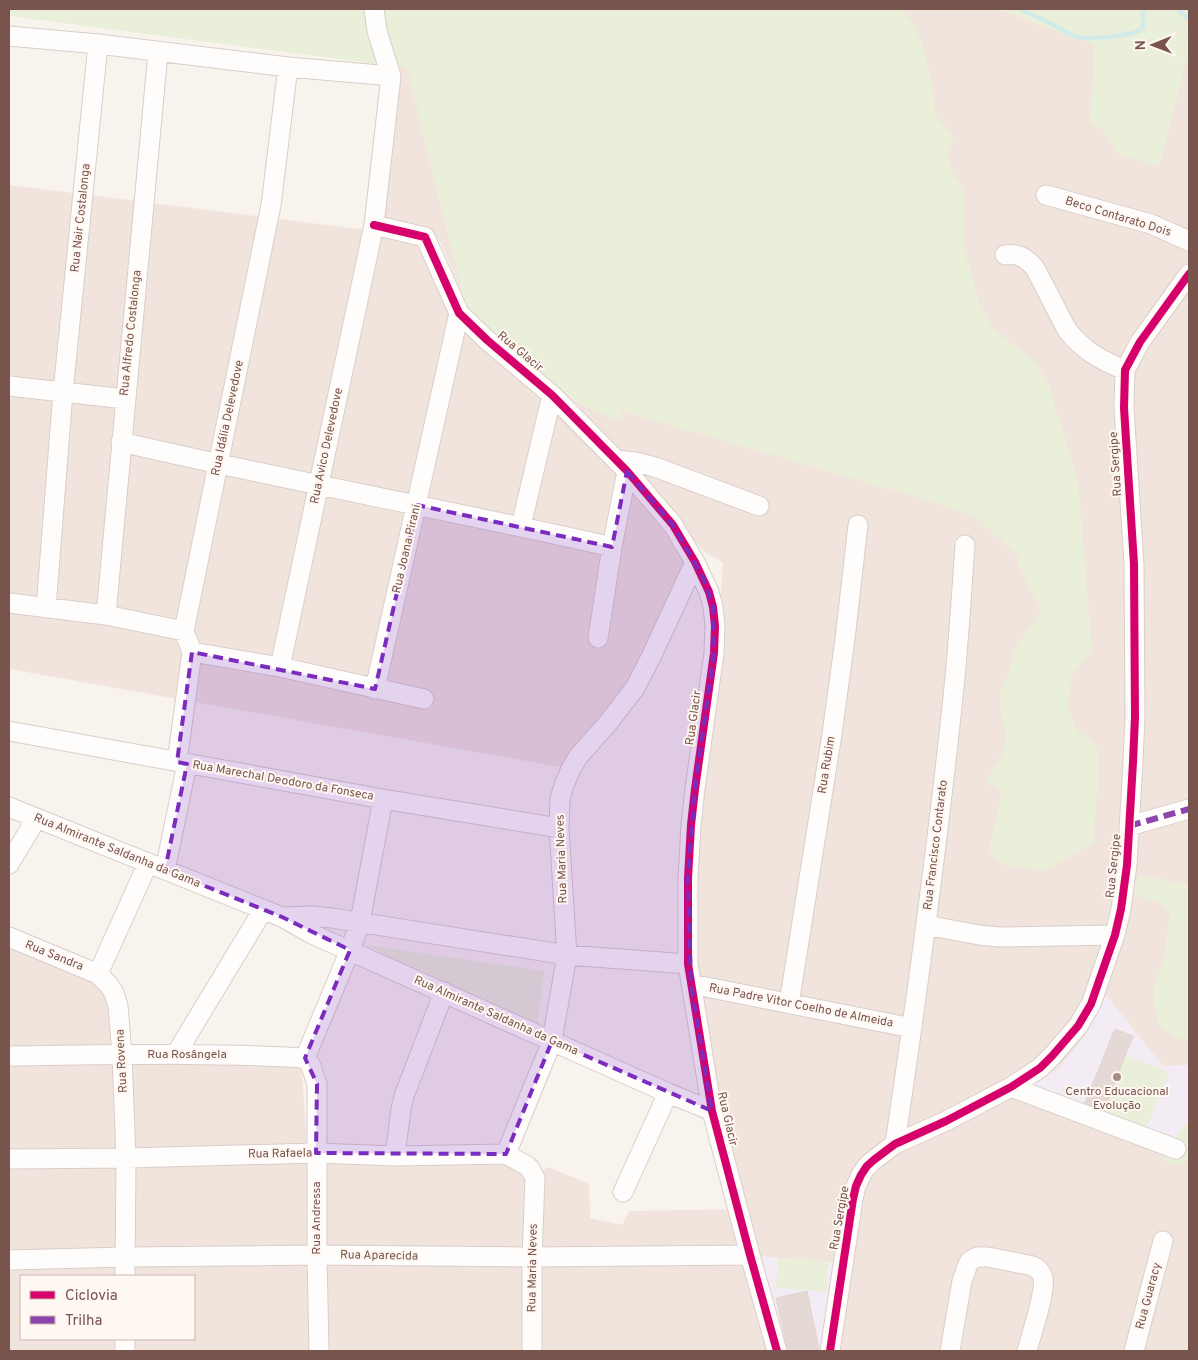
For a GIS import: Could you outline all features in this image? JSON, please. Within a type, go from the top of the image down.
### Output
[{"type":"street","points":[[9,36],[98,44],[288,67],[391,76],[377,32],[374,9]]},
{"type":"street","name":"Rua Nair Costalonga","points":[[46,608],[64,392],[98,44]]},
{"type":"street","name":"Rua Alfredo Costalonga","points":[[106,615],[158,52]]},
{"type":"street","name":"Rua Idália Delevedove","points":[[184,631],[271,205],[288,67]]},
{"type":"street","name":"Rua Avico Delevedove","points":[[280,667],[374,225],[391,76]]},
{"type":"street","name":"Beco Contarato Dois","points":[[1046,195],[1151,224],[1189,241]]},
{"type":"street","name":"Rua Glacir","points":[[374,225],[425,237],[459,313],[487,340],[552,395],[621,465],[674,525],[709,592],[715,626],[714,653],[694,789],[688,878],[688,964],[712,1111],[777,1351]]},
{"type":"street","points":[[1006,255],[1018,255],[1028,260],[1035,268],[1067,330],[1074,339],[1095,356],[1125,370]]},
{"type":"street","name":"Rua Sergipe","points":[[830,1351],[856,1186],[867,1166],[895,1144],[946,1122],[1010,1087],[1040,1068],[1078,1026],[1091,1004],[1115,935],[1121,909],[1127,865],[1135,717],[1134,564],[1124,408],[1125,370],[1140,342],[1189,274]]},
{"type":"street","name":"Rua Joana Pirani","points":[[376,689],[459,313]]},
{"type":"street","points":[[9,386],[125,399]]},
{"type":"street","points":[[521,526],[552,395]]},
{"type":"street","points":[[121,442],[612,546]]},
{"type":"street","points":[[598,638],[612,546],[621,465],[636,462],[655,467],[759,506]]},
{"type":"street","name":"Rua Rubim","points":[[790,1004],[832,734],[858,525]]},
{"type":"street","name":"Rua Francisco Contarato","points":[[895,1144],[926,925],[955,676],[965,545]]},
{"type":"street","name":"Rua Maria Neves","points":[[532,1351],[532,1257],[535,1178],[527,1166],[506,1154],[552,1041],[567,955],[559,828],[560,799],[570,769],[578,757],[635,688],[652,657],[695,562]]},
{"type":"street","points":[[9,603],[106,615],[184,631],[192,652],[182,763],[156,867],[98,974]]},
{"type":"street","points":[[192,652],[280,667],[424,699]]},
{"type":"street","name":"Rua Marechal Deodoro da Fonseca","points":[[9,731],[383,799],[559,828]]},
{"type":"street","points":[[305,1058],[360,922],[383,799]]},
{"type":"street","name":"Rua Almirante Saldanha da Gama","points":[[9,807],[282,917],[312,934],[712,1111]]},
{"type":"street","points":[[1129,826],[1189,809]]},
{"type":"street","points":[[9,864],[36,819]]},
{"type":"street","points":[[176,1054],[263,910]]},
{"type":"street","name":"Rua Almirante Saldanha da Gama","points":[[282,917],[319,916],[567,955],[688,964]]},
{"type":"street","points":[[926,925],[979,936],[1115,935]]},
{"type":"street","name":"Rua Sandra","points":[[9,937],[98,974]]},
{"type":"street","name":"Rua Rovena","points":[[98,974],[110,985],[118,1006],[126,1158],[126,1275]]},
{"type":"street","name":"Rua Padre Vitor Coelho de Almeida","points":[[691,984],[912,1028]]},
{"type":"street","points":[[395,1156],[404,1096],[444,992]]},
{"type":"street","name":"Rua Rosângela","points":[[9,1056],[176,1054],[262,1055],[305,1058]]},
{"type":"street","name":"Rua Andressa","points":[[305,1058],[311,1066],[317,1084],[318,1351]]},
{"type":"street","points":[[1010,1087],[1176,1148]]},
{"type":"street","points":[[623,1192],[668,1093]]},
{"type":"street","name":"Rua Rafaela","points":[[9,1159],[316,1153],[395,1156],[506,1154]]},
{"type":"street","name":"Rua Guaracy","points":[[1134,1351],[1164,1242]]},
{"type":"street","name":"Rua Aparecida","points":[[9,1260],[317,1255],[532,1257],[750,1255]]},
{"type":"street","points":[[950,1351],[962,1282],[968,1264],[973,1258],[988,1257],[1033,1266],[1041,1273],[1044,1288],[1027,1351]]},
{"type":"highlighted area","points":[[627,471],[673,525],[703,577],[713,607],[714,653],[695,789],[688,878],[691,984],[712,1111],[552,1041],[506,1154],[316,1153],[317,1084],[305,1058],[350,950],[282,917],[165,870],[187,764],[177,762],[192,652],[375,689],[417,505],[612,547]]},
{"type":"shaded area","points":[[372,9],[1189,9],[1189,1351],[9,1351],[9,941],[108,984],[114,1063],[301,1059],[308,1160],[501,1161],[533,1179],[548,1167],[589,1184],[590,1218],[622,1225],[629,1211],[747,1209],[721,1101],[696,972],[697,842],[712,701],[723,563],[703,551],[569,395],[475,324],[439,239],[414,225],[379,226],[400,68],[368,58]]},
{"type":"shaded area","points":[[9,185],[383,232],[412,231],[469,327],[519,366],[701,556],[637,671],[566,768],[9,669]]},
{"type":"shaded area","name":"Centro Educacional Evolução","points":[[1106,995],[1163,1066],[1189,1065],[1189,1127],[1180,1142],[1030,1086],[1058,1069],[1085,1036]]},
{"type":"shaded area","points":[[760,1256],[838,1262],[825,1351],[786,1351]]},
{"type":"green space","points":[[9,9],[902,9],[917,30],[929,68],[936,117],[954,138],[947,154],[951,172],[964,191],[963,234],[965,253],[980,306],[993,328],[1036,363],[1049,386],[1078,483],[1092,650],[1073,673],[1067,705],[1076,729],[1097,746],[1097,792],[1093,843],[1045,870],[1004,865],[989,852],[1002,791],[987,782],[1002,755],[1006,741],[1001,712],[1000,691],[1009,675],[1017,644],[1037,620],[1041,610],[1019,566],[1018,556],[979,519],[947,506],[619,410],[623,422],[567,398],[472,329],[407,68],[9,16]]},
{"type":"green space","points":[[996,9],[1189,9],[1189,33],[1187,36],[1189,52],[1159,166],[1118,155],[1105,132],[1090,125],[1095,45]]},
{"type":"green space","points":[[1141,877],[1154,877],[1174,884],[1189,883],[1189,1042],[1174,1036],[1160,1026],[1153,988],[1164,962],[1170,914],[1162,903],[1135,895],[1134,882]]},
{"type":"green space","points":[[366,945],[544,971],[537,1029]]},
{"type":"green space","points":[[1126,1055],[1169,1072],[1146,1130],[1103,1113]]},
{"type":"green space","points":[[1189,1121],[1189,1157],[1183,1164],[1166,1164],[1165,1148]]},
{"type":"green space","points":[[778,1258],[829,1261],[826,1292],[776,1288]]},
{"type":"building","points":[[1115,1029],[1133,1036],[1104,1110],[1085,1103]]},
{"type":"building","points":[[807,1291],[819,1349],[788,1351],[776,1298]]},
{"type":"waterway","points":[[1019,9],[1074,36],[1088,38],[1120,36],[1138,31],[1143,26],[1143,9]]},
{"type":"waterway","points":[[1178,9],[1189,20]]},
{"type":"marked path","points":[[1129,826],[1189,809]]},
{"type":"cycle path","points":[[374,225],[425,237],[459,313],[487,340],[552,395],[627,471],[673,525],[695,562],[709,592],[715,626],[714,653],[691,825],[688,878],[688,964],[712,1111],[777,1351]]},
{"type":"cycle path","points":[[830,1351],[853,1199],[856,1186],[867,1166],[895,1144],[946,1121],[1011,1087],[1040,1068],[1078,1026],[1091,1004],[1115,935],[1121,909],[1127,865],[1135,717],[1134,564],[1124,408],[1125,370],[1140,342],[1189,274]]},
{"type":"place","name":"Centro Educacional Evolução","points":[[1117,1077]]}]
